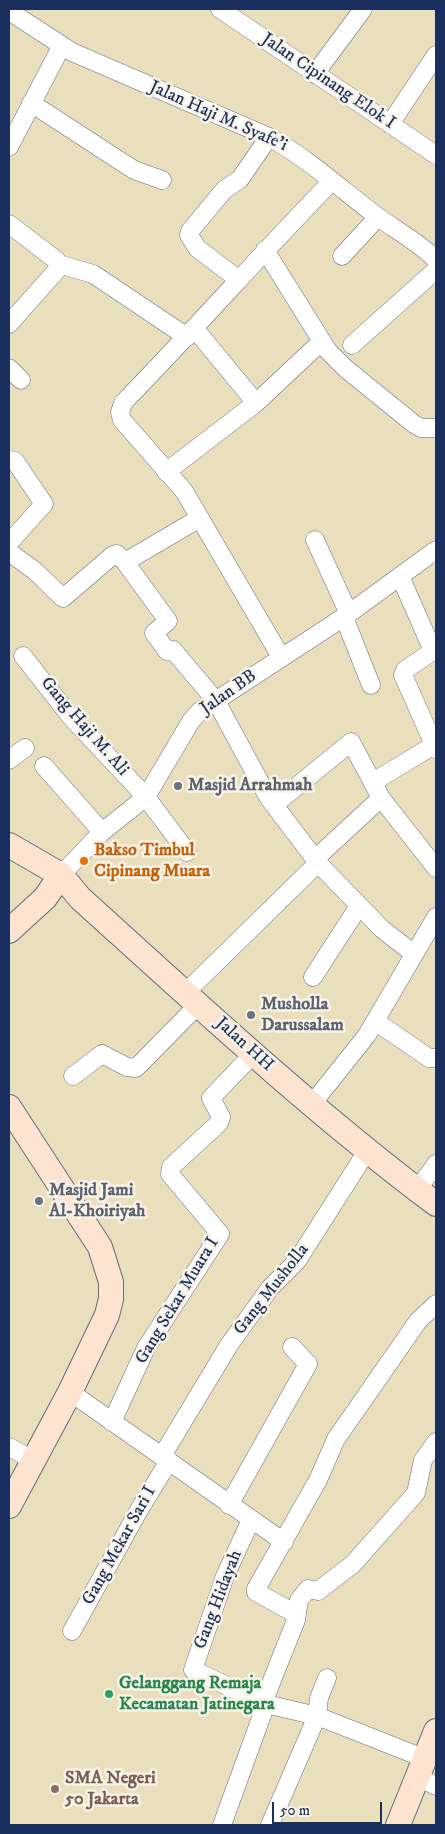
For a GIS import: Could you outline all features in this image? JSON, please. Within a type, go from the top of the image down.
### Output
[{"type":"street","points":[[315,74],[363,9]]},
{"type":"street","name":"Jalan Haji M. Syafe'i","points":[[9,11],[61,46],[270,137],[306,159],[378,217],[428,251],[436,260]]},
{"type":"street","name":"Jalan Cipinang Elok I","points":[[230,12],[315,74],[436,156]]},
{"type":"street","points":[[9,147],[61,46]]},
{"type":"street","points":[[390,124],[436,54]]},
{"type":"street","points":[[31,103],[134,170],[162,180]]},
{"type":"street","points":[[239,280],[197,248],[189,235],[190,231],[224,190],[238,181],[270,137]]},
{"type":"street","points":[[281,657],[184,491],[122,420],[120,412],[123,403],[191,333],[265,250],[332,181]]},
{"type":"street","points":[[342,256],[378,217]]},
{"type":"street","points":[[9,224],[59,264],[93,274],[191,333],[256,403]]},
{"type":"street","points":[[265,250],[322,341],[344,368],[401,415],[421,428],[436,428]]},
{"type":"street","points":[[9,324],[38,292],[59,264]]},
{"type":"street","points":[[352,345],[436,270]]},
{"type":"street","points":[[166,472],[256,403],[322,341]]},
{"type":"street","points":[[9,368],[21,380]]},
{"type":"street","points":[[9,460],[15,461],[44,504],[9,543]]},
{"type":"street","points":[[125,562],[200,518]]},
{"type":"street","points":[[315,540],[346,616],[371,685]]},
{"type":"street","name":"Jalan BB","points":[[61,876],[102,832],[146,797],[191,721],[200,711],[346,616],[436,550]]},
{"type":"street","points":[[9,552],[35,571],[63,598],[113,555],[116,554],[125,562],[168,621],[154,633],[167,651],[173,650],[216,701],[244,756],[274,805],[316,861],[382,929],[414,954]]},
{"type":"street","points":[[373,782],[435,747],[403,675],[405,670],[435,650],[400,576]]},
{"type":"street","name":"Gang Haji M. Ali","points":[[23,656],[70,716],[146,797],[186,852]]},
{"type":"street","points":[[274,805],[351,742],[381,798],[436,868]]},
{"type":"street","points":[[9,760],[25,748]]},
{"type":"street","points":[[44,766],[102,832]]},
{"type":"street","points":[[73,1076],[102,1054],[127,1067],[136,1068],[192,999],[316,861],[381,798]]},
{"type":"street","name":"Jalan HH","points":[[9,845],[61,876],[80,898],[253,1054],[367,1151],[436,1204]]},
{"type":"street","points":[[9,930],[45,898],[61,876]]},
{"type":"street","points":[[313,977],[359,906]]},
{"type":"street","points":[[312,1104],[340,1071],[375,1022],[409,967],[414,954],[436,918]]},
{"type":"street","points":[[375,1022],[429,1058],[436,1058]]},
{"type":"street","name":"Gang Sekar Muara I","points":[[112,1422],[146,1348],[220,1234],[170,1174],[171,1167],[219,1123],[221,1117],[211,1098],[253,1054]]},
{"type":"street","points":[[9,1107],[100,1247],[111,1282],[111,1299],[107,1315],[70,1392],[9,1506]]},
{"type":"street","name":"Gang Musholla","points":[[165,1458],[230,1345],[270,1288],[297,1261],[367,1151]]},
{"type":"street","points":[[417,1190],[436,1164]]},
{"type":"street","points":[[296,1614],[256,1592],[318,1480],[336,1439],[418,1321],[436,1304]]},
{"type":"street","points":[[229,1505],[308,1364],[292,1348]]},
{"type":"street","points":[[70,1392],[284,1542]]},
{"type":"street","points":[[222,1825],[264,1703],[296,1620],[299,1600],[308,1590],[318,1591],[353,1564],[416,1493],[423,1460],[436,1442]]},
{"type":"street","points":[[9,1447],[33,1460]]},
{"type":"street","name":"Gang Mekar Sari I","points":[[72,1631],[165,1458]]},
{"type":"street","name":"Gang Hidayah","points":[[252,1520],[225,1576],[193,1670],[264,1703],[317,1716],[427,1774]]},
{"type":"street","points":[[270,1825],[317,1716],[318,1698],[327,1678]]},
{"type":"street","points":[[398,1825],[427,1774],[436,1731]]},
{"type":"place","name":"Masjid Arrahmah","points":[[178,786]]},
{"type":"place","name":"Bakso Timbul Cipinang Muara","points":[[84,861]]},
{"type":"place","name":"Musholla Darussalam","points":[[251,1015]]},
{"type":"place","name":"Masjid Jami Al-Khoiriyah","points":[[39,1201]]},
{"type":"place","name":"Gelanggang Remaja Kecamatan Jatinegara","points":[[109,1694]]},
{"type":"place","name":"SMA Negeri 50 Jakarta","points":[[55,1789]]}]
